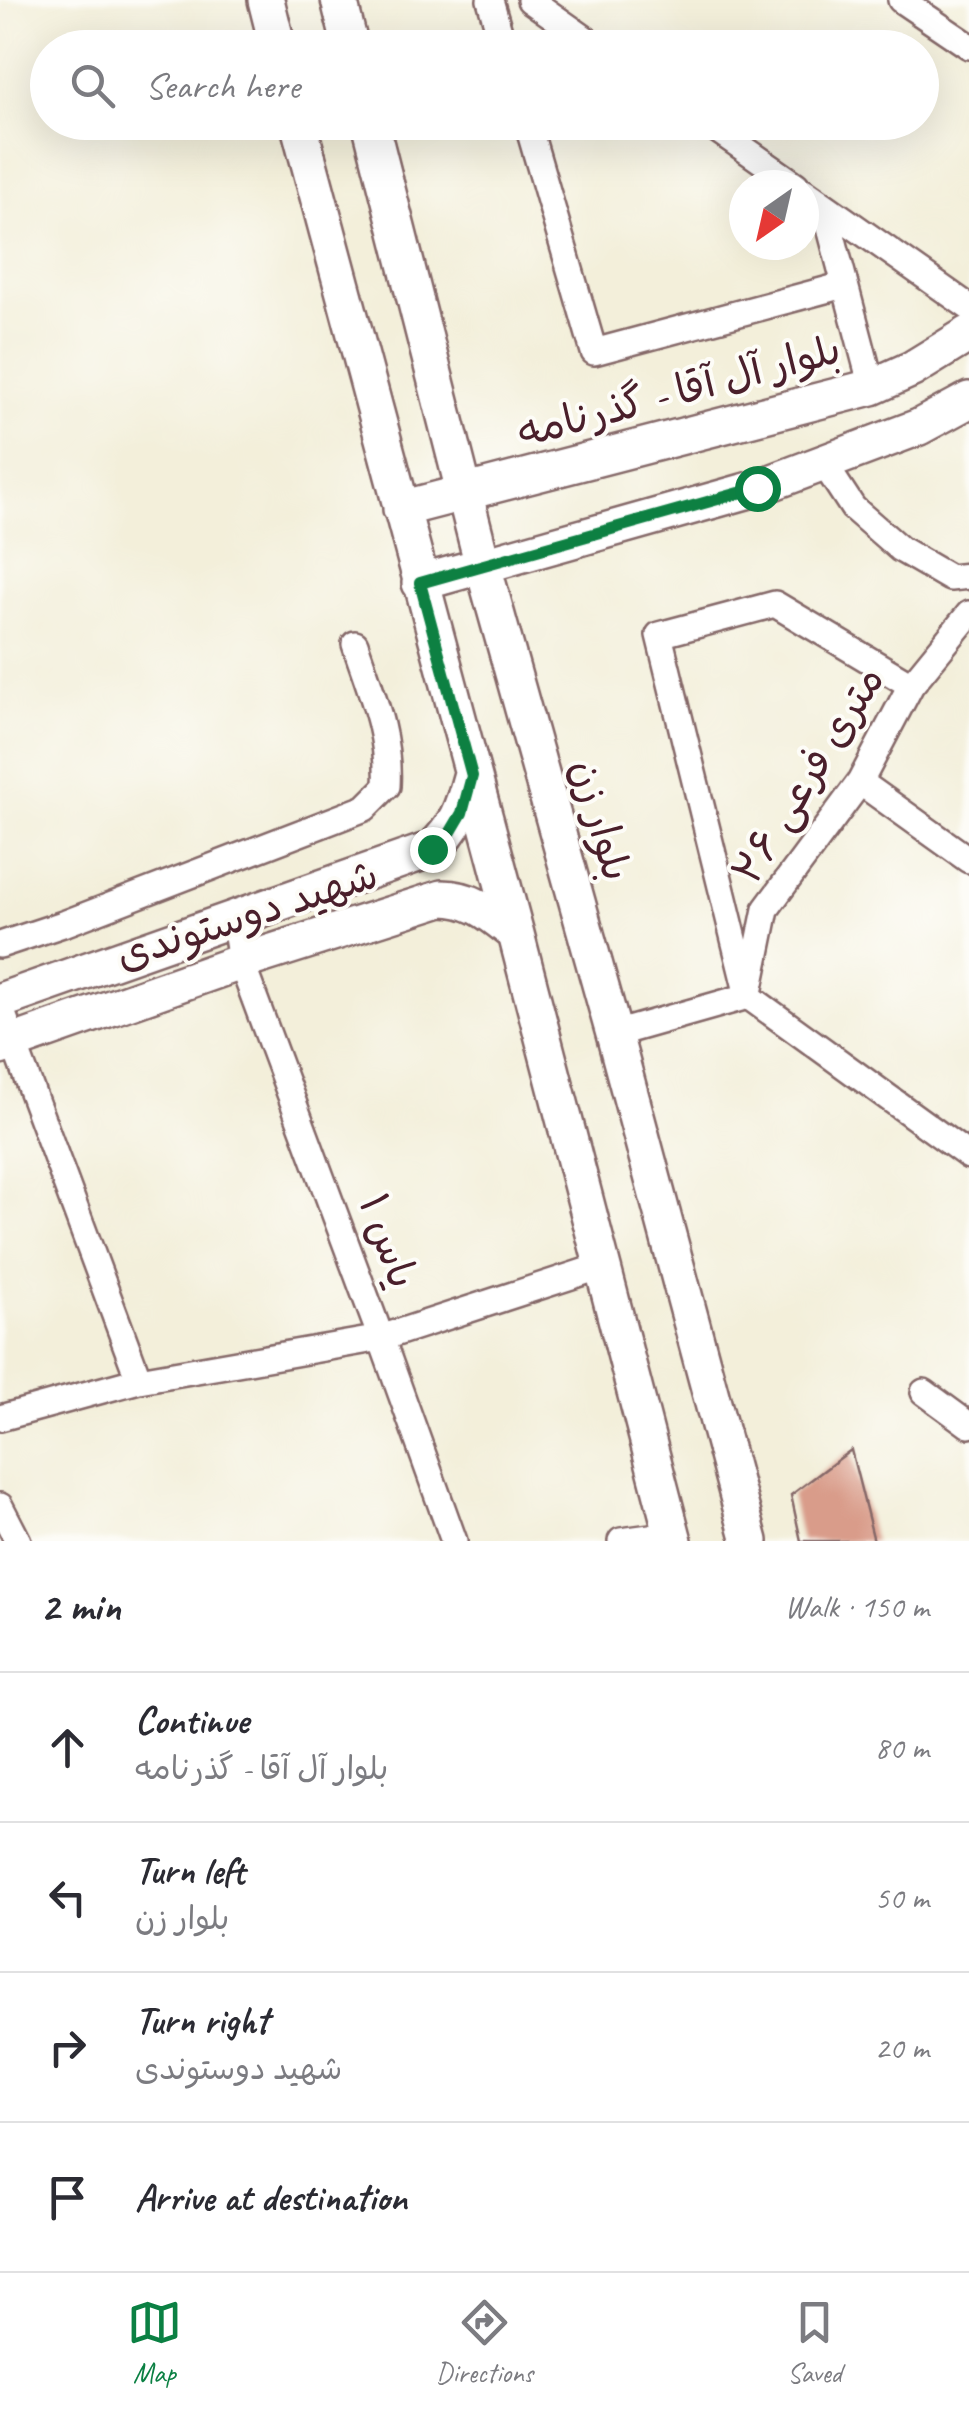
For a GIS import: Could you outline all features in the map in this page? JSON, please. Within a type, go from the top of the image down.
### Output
[{"type":"main road","points":[[266,0],[274,30]]},
{"type":"main road","points":[[339,0],[346,30]]},
{"type":"main road","points":[[303,140],[516,934],[672,1537]]},
{"type":"main road","name":"بلوار زن","points":[[375,140],[483,566],[750,1541]]},
{"type":"main road","name":"بلوار آل آقا - گذرنامه","points":[[401,510],[872,387],[912,369],[969,334]]},
{"type":"main road","points":[[420,583],[757,488],[920,427],[969,400]]},
{"type":"main road","name":"شهید دوستوندی","points":[[0,1004],[432,849],[449,835],[462,813],[472,776]]},
{"type":"main road","name":"شهید دوستوندی","points":[[7,1045],[242,962],[442,898],[460,898],[482,908],[516,934]]},
{"type":"street","points":[[490,0],[499,30]]},
{"type":"street","points":[[530,0],[572,30]]},
{"type":"street","points":[[901,0],[969,46]]},
{"type":"street","points":[[531,140],[594,352],[844,285]]},
{"type":"street","points":[[732,140],[775,170]]},
{"type":"street","points":[[819,202],[969,307]]},
{"type":"street","points":[[819,212],[872,387]]},
{"type":"street","points":[[823,462],[853,508],[900,549],[950,578],[969,576]]},
{"type":"street","points":[[911,685],[775,604],[659,636],[748,996],[969,1156]]},
{"type":"street","name":"۲۶ متری فرعی","points":[[748,996],[766,909],[860,782],[911,685],[969,614]]},
{"type":"street","points":[[0,945],[365,808],[387,786],[388,760],[386,734],[355,644]]},
{"type":"street","points":[[860,782],[969,860]]},
{"type":"street","name":"یاس ۱","points":[[0,1418],[139,1380],[381,1338],[242,962],[234,917]]},
{"type":"street","points":[[614,1034],[748,996]]},
{"type":"street","points":[[0,1004],[7,1045],[139,1380]]},
{"type":"street","points":[[454,1541],[381,1338],[602,1266]]},
{"type":"street","points":[[924,1392],[969,1424]]},
{"type":"street","points":[[0,1506],[18,1541]]},
{"type":"street","points":[[621,1541],[672,1537]]},
{"type":"building","points":[[851,1450],[874,1541],[801,1541],[791,1495]]},
{"type":"route","points":[[432,849],[449,835],[462,813],[472,776],[420,583],[757,488]]}]
